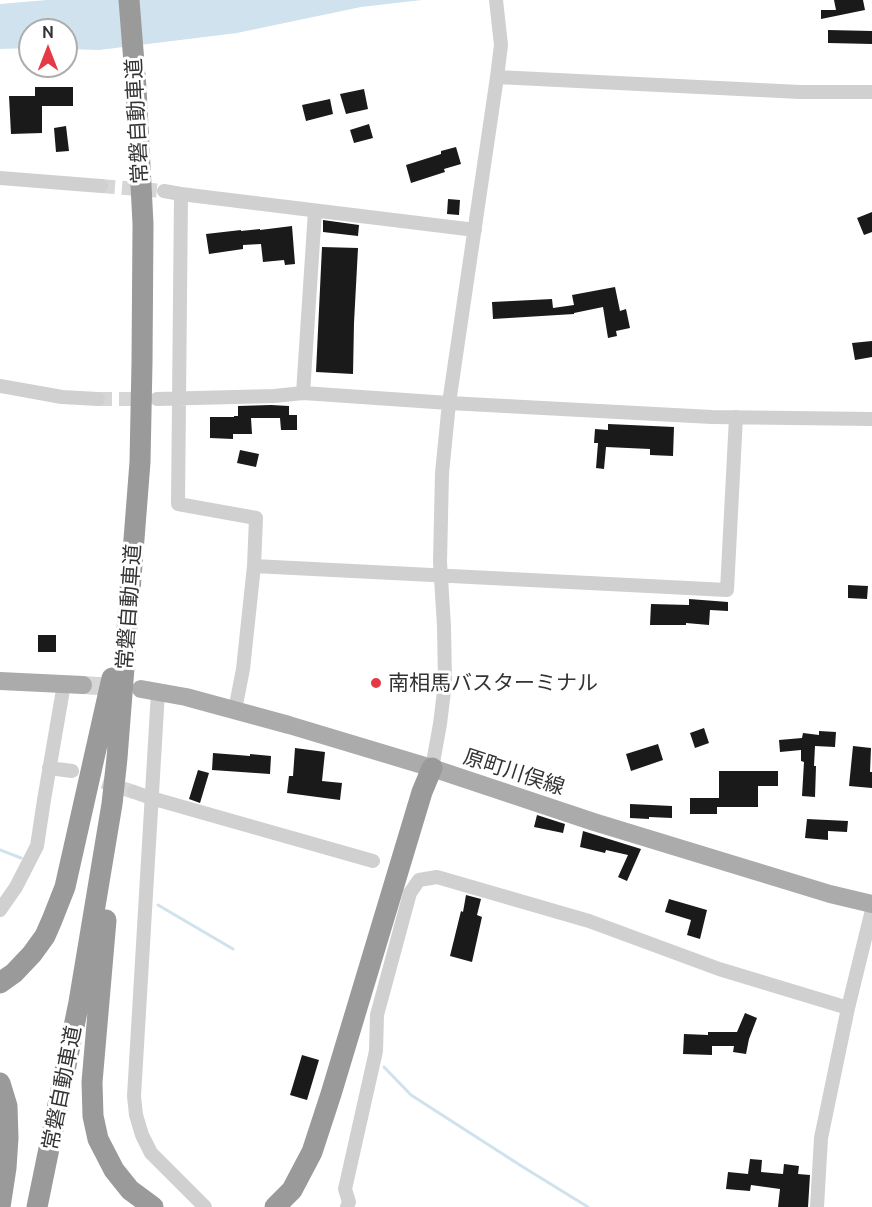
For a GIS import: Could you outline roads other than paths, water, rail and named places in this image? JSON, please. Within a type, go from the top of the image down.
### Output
[{"type":"highway","name":"常磐自動車道","points":[[38,1207],[80,1002],[107,835],[117,758],[140,462],[142,224],[136,88],[129,0]]},
{"type":"highway","points":[[0,983],[28,959],[45,936],[64,887],[113,673],[130,512],[140,462]]},
{"type":"highway","points":[[117,758],[113,848],[99,996],[92,1105],[98,1139],[108,1160],[121,1181],[153,1207]]},
{"type":"highway","points":[[275,1207],[292,1190],[312,1152],[432,768]]},
{"type":"highway","points":[[294,1207],[321,1162],[430,795],[432,768]]},
{"type":"highway","points":[[0,1083],[7,1106],[8,1138],[0,1207]]},
{"type":"main road","points":[[0,681],[83,685]]},
{"type":"main road","name":"原町川俣線","points":[[149,691],[186,697],[235,710],[432,768],[594,822],[830,894],[872,904]]},
{"type":"street","points":[[432,768],[445,683],[441,575],[442,473],[448,403],[501,45],[496,0]]},
{"type":"street","points":[[497,77],[800,92],[872,92]]},
{"type":"street","points":[[0,178],[101,186]]},
{"type":"street","points":[[164,191],[475,230]]},
{"type":"street","points":[[181,194],[178,504],[256,518],[254,566],[243,669],[235,710]]},
{"type":"street","points":[[303,393],[315,211]]},
{"type":"street","points":[[0,386],[62,397],[98,399]]},
{"type":"street","points":[[157,399],[274,396],[303,393],[448,403],[736,417],[872,419]]},
{"type":"street","points":[[254,566],[727,590],[736,417]]},
{"type":"street","points":[[0,910],[16,887],[37,846],[64,684]]},
{"type":"street","points":[[149,691],[151,798],[135,1066],[135,1115],[142,1136],[152,1153],[205,1207]]},
{"type":"street","points":[[49,768],[72,771]]},
{"type":"street","points":[[134,792],[373,861]]},
{"type":"street","points":[[347,1207],[349,1202],[345,1189],[376,1051],[377,1015],[411,892],[419,880],[437,878],[589,921],[719,969],[848,1008]]},
{"type":"street","points":[[817,1207],[821,1138],[848,1008],[872,909]]},
{"type":"water","points":[[47,0],[422,0],[361,7],[237,33],[99,50],[78,49],[78,18],[18,18],[18,48],[0,49],[0,4]]},
{"type":"waterway","points":[[0,850],[21,858]]},
{"type":"waterway","points":[[158,905],[233,949]]},
{"type":"waterway","points":[[384,1067],[411,1095],[588,1207]]},
{"type":"tunnel","points":[[101,186],[164,191]]},
{"type":"tunnel","points":[[98,399],[150,399]]},
{"type":"tunnel","points":[[83,685],[124,688]]},
{"type":"tunnel","points":[[83,775],[134,792]]},
{"type":"place","name":"南相馬バスターミナル","points":[[376,683]]}]
